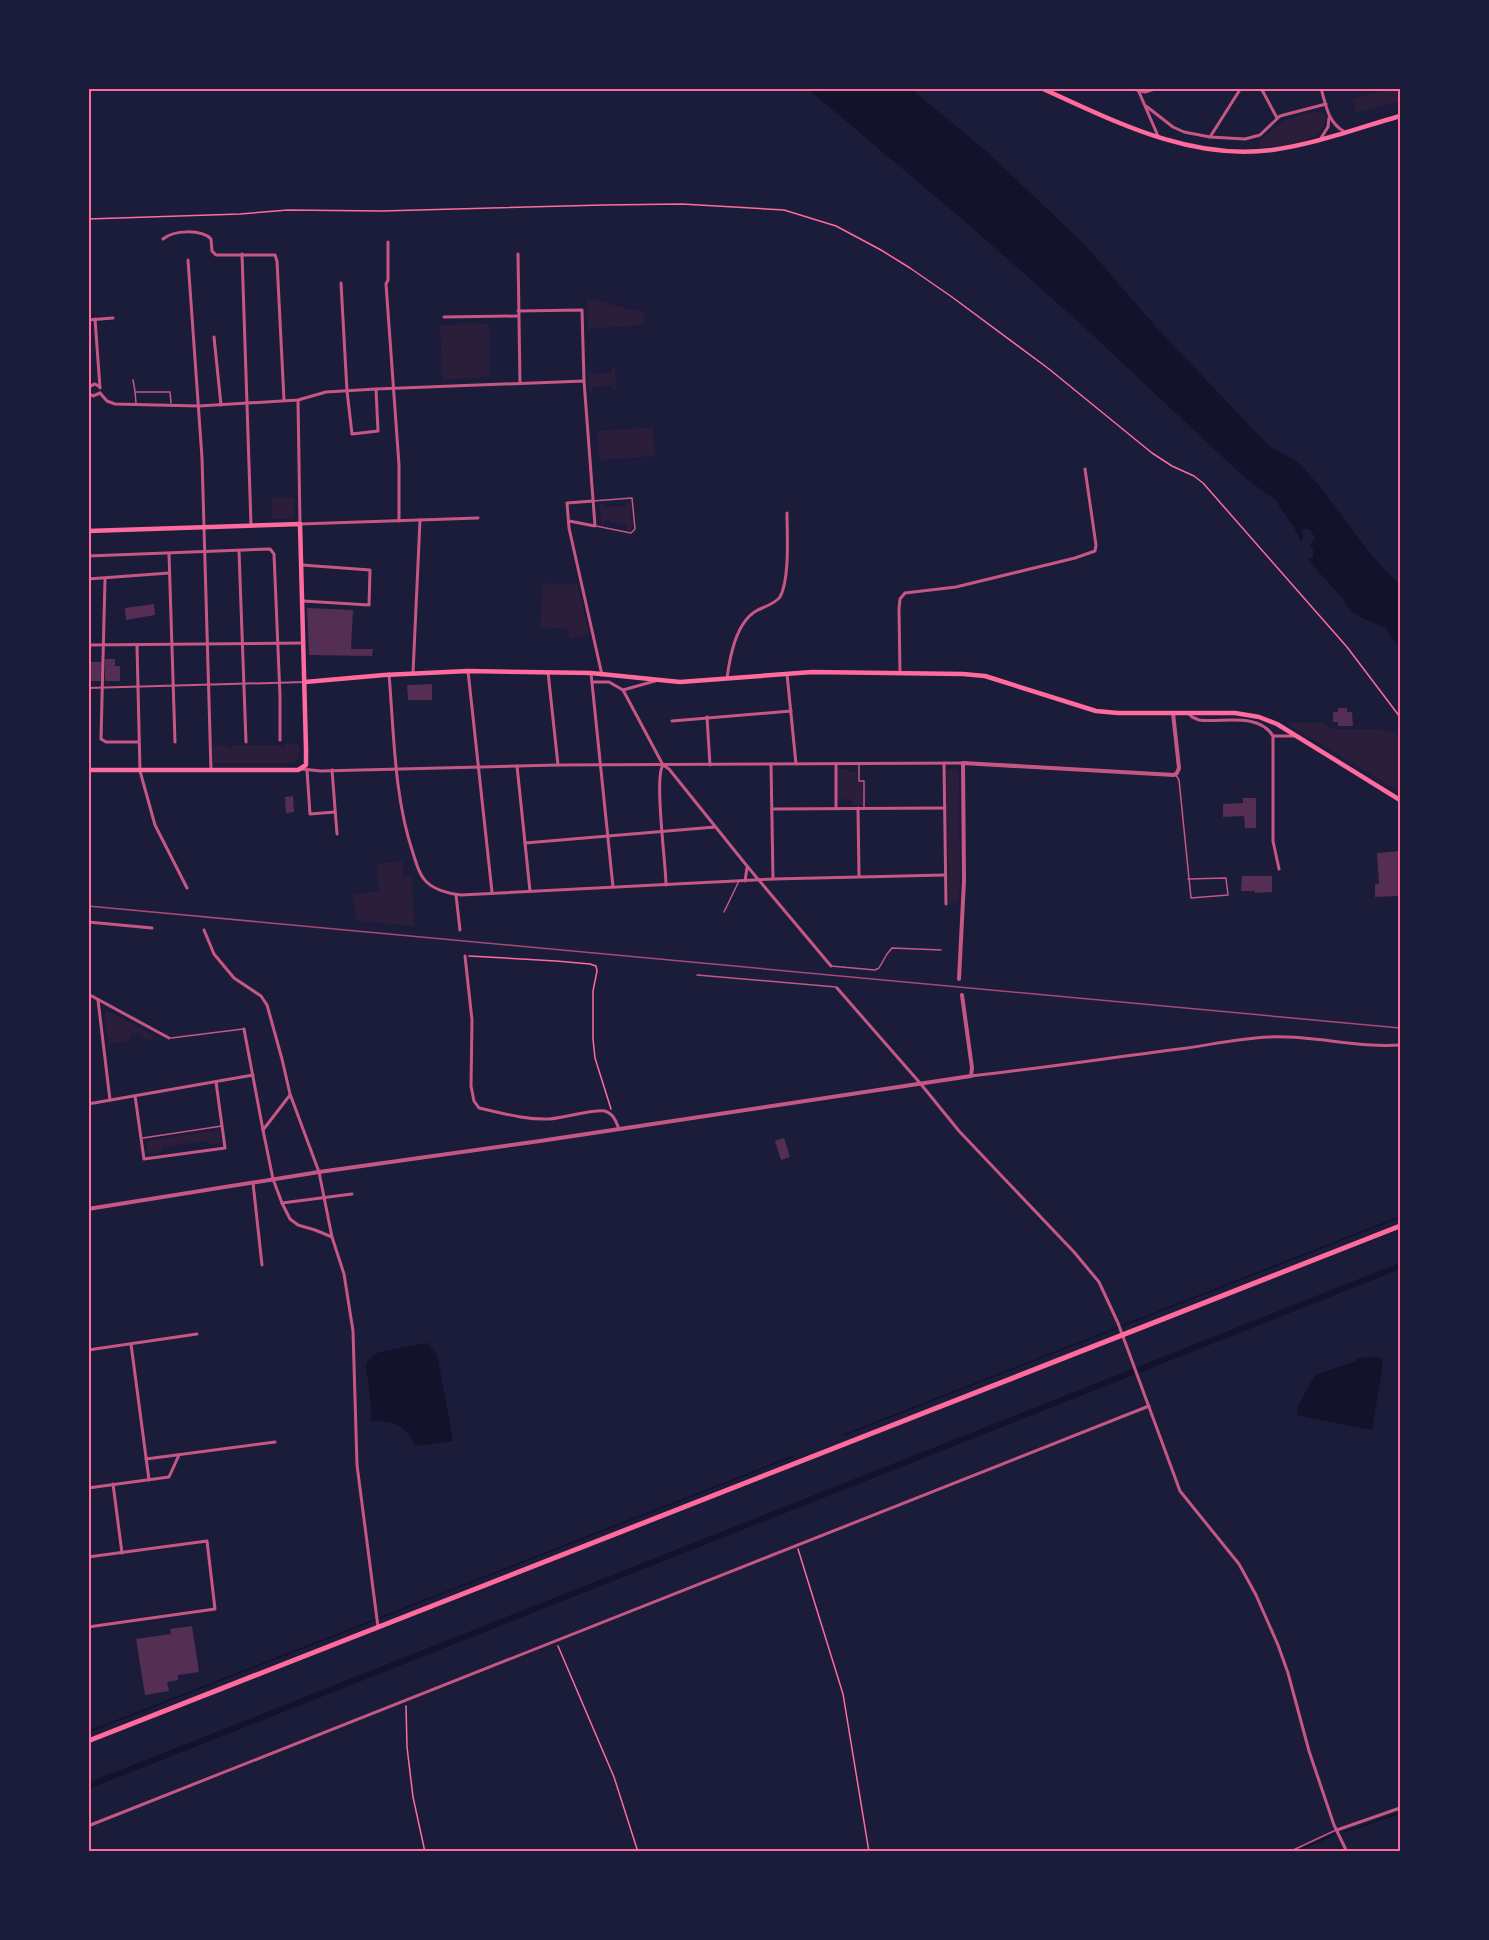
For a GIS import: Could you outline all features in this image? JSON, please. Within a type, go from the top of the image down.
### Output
[{"type":"main road","points":[[1041,88],[1159,138],[1197,148],[1238,152],[1280,149],[1401,116]]},
{"type":"main road","points":[[88,531],[300,524],[305,643],[306,762],[304,770],[88,770]]},
{"type":"main road","points":[[305,682],[389,674],[468,671],[591,673],[680,682],[787,674],[979,675],[1096,711],[1253,715],[1271,721],[1401,800]]},
{"type":"main road","points":[[88,1741],[378,1625],[1401,1226]]},
{"type":"street","points":[[1129,88],[1140,92],[1158,88]]},
{"type":"street","points":[[1210,137],[1241,88]]},
{"type":"street","points":[[1261,88],[1277,118]]},
{"type":"street","points":[[1320,139],[1328,127],[1329,118],[1322,88]]},
{"type":"street","points":[[1140,92],[1159,138]]},
{"type":"street","points":[[1146,106],[1178,130],[1210,137],[1245,139],[1257,137],[1283,115],[1326,104]]},
{"type":"street","points":[[1329,118],[1338,129],[1345,132]]},
{"type":"street","points":[[163,239],[168,235],[183,233],[204,234],[211,239],[213,254],[275,255],[284,400]]},
{"type":"street","points":[[388,242],[388,280],[386,284],[399,465],[399,521]]},
{"type":"street","points":[[242,254],[251,525]]},
{"type":"street","points":[[518,254],[520,383]]},
{"type":"street","points":[[188,260],[199,406],[211,770]]},
{"type":"street","points":[[341,283],[347,391],[352,434],[378,431],[376,389]]},
{"type":"street","points":[[518,311],[582,310],[584,381],[595,526],[568,521]]},
{"type":"street","points":[[444,317],[518,316]]},
{"type":"street","points":[[88,320],[113,318]]},
{"type":"street","points":[[89,394],[95,396],[100,391],[95,319]]},
{"type":"street","points":[[214,337],[221,405]]},
{"type":"street","points":[[89,385],[95,384],[106,400],[111,403],[199,406],[298,399],[323,393],[376,389],[584,381]]},
{"type":"street","points":[[298,399],[300,524],[478,518]]},
{"type":"street","points":[[900,673],[900,599],[905,593],[956,587],[1095,551],[1085,470]]},
{"type":"street","points":[[593,501],[567,503],[568,521],[602,675]]},
{"type":"street","points":[[727,680],[732,653],[744,622],[752,613],[777,600],[781,595],[788,548],[788,513]]},
{"type":"street","points":[[413,673],[420,520]]},
{"type":"street","points":[[88,556],[270,549],[274,554],[280,683],[280,740]]},
{"type":"street","points":[[239,551],[246,742]]},
{"type":"street","points":[[169,554],[175,742]]},
{"type":"street","points":[[302,565],[370,570],[369,606],[303,601]]},
{"type":"street","points":[[88,579],[169,573]]},
{"type":"street","points":[[105,579],[102,740],[105,742],[139,742]]},
{"type":"street","points":[[88,645],[305,643]]},
{"type":"street","points":[[137,646],[140,771],[155,825],[187,888]]},
{"type":"street","points":[[468,671],[492,892]]},
{"type":"street","points":[[548,672],[558,765]]},
{"type":"street","points":[[591,673],[613,887]]},
{"type":"street","points":[[389,674],[405,828],[422,875],[432,886],[456,895],[773,879],[945,875]]},
{"type":"street","points":[[787,674],[796,764]]},
{"type":"street","points":[[623,690],[655,681]]},
{"type":"street","points":[[88,688],[305,682]]},
{"type":"street","points":[[592,682],[609,682],[623,690],[663,765],[669,769],[831,966]]},
{"type":"street","points":[[672,721],[791,711]]},
{"type":"street","points":[[335,812],[310,814],[304,770],[558,765],[944,763],[1176,775],[1179,768],[1173,713]]},
{"type":"street","points":[[1188,713],[1199,720],[1255,723],[1264,726],[1273,736],[1273,841],[1279,869]]},
{"type":"street","points":[[707,717],[710,765]]},
{"type":"street","points":[[1273,736],[1297,736]]},
{"type":"street","points":[[944,763],[946,904]]},
{"type":"street","points":[[771,764],[773,879]]},
{"type":"street","points":[[836,764],[836,808]]},
{"type":"street","points":[[959,979],[964,880],[963,764]]},
{"type":"street","points":[[663,765],[660,769],[666,885]]},
{"type":"street","points":[[516,766],[530,891]]},
{"type":"street","points":[[332,770],[337,834]]},
{"type":"street","points":[[858,808],[859,876]]},
{"type":"street","points":[[772,809],[945,808]]},
{"type":"street","points":[[525,843],[608,834],[716,827]]},
{"type":"street","points":[[745,881],[747,866]]},
{"type":"street","points":[[456,895],[460,930]]},
{"type":"street","points":[[88,922],[152,927]]},
{"type":"street","points":[[204,930],[213,951],[221,962],[238,981],[258,993],[265,1001],[272,1020],[290,1094],[319,1172],[332,1237],[344,1274],[353,1331],[357,1465],[378,1625]]},
{"type":"street","points":[[465,956],[472,1020],[471,1086],[479,1108],[533,1119],[602,1111],[613,1117],[619,1129]]},
{"type":"street","points":[[837,987],[959,1131],[1089,1269],[1102,1287],[1118,1323],[1180,1491],[1239,1564],[1256,1595],[1278,1645],[1309,1751],[1336,1830],[1347,1851]]},
{"type":"street","points":[[88,994],[169,1038]]},
{"type":"street","points":[[962,995],[972,1068],[971,1076]]},
{"type":"street","points":[[98,1000],[110,1100]]},
{"type":"street","points":[[244,1029],[273,1179],[282,1203],[294,1223],[332,1237]]},
{"type":"street","points":[[88,1209],[319,1172],[920,1083],[1266,1037],[1299,1037],[1377,1046],[1401,1045]]},
{"type":"street","points":[[88,1104],[253,1075]]},
{"type":"street","points":[[135,1096],[144,1159],[225,1148],[216,1082]]},
{"type":"street","points":[[263,1130],[290,1094]]},
{"type":"street","points":[[253,1183],[262,1265]]},
{"type":"street","points":[[282,1203],[352,1194]]},
{"type":"street","points":[[88,1350],[197,1334]]},
{"type":"street","points":[[131,1344],[149,1480]]},
{"type":"street","points":[[88,1826],[1149,1406]]},
{"type":"street","points":[[146,1459],[275,1442]]},
{"type":"street","points":[[88,1488],[169,1477],[179,1455]]},
{"type":"street","points":[[113,1484],[122,1553]]},
{"type":"street","points":[[88,1557],[207,1541],[215,1609],[88,1627]]},
{"type":"street","points":[[1336,1830],[1401,1808]]},
{"type":"lane","points":[[133,380],[136,404]]},
{"type":"lane","points":[[135,392],[170,392],[171,406]]},
{"type":"lane","points":[[593,501],[632,498],[635,529],[631,533],[595,526]]},
{"type":"lane","points":[[859,763],[859,781],[864,781],[864,808]]},
{"type":"lane","points":[[1176,775],[1179,780],[1188,879],[1191,898],[1228,895],[1227,878],[1188,879]]},
{"type":"lane","points":[[724,912],[739,881]]},
{"type":"lane","points":[[831,966],[874,970],[879,968],[892,948],[941,951]]},
{"type":"lane","points":[[697,975],[837,987]]},
{"type":"lane","points":[[169,1038],[244,1029]]},
{"type":"lane","points":[[141,1138],[222,1126]]},
{"type":"lane","points":[[1289,1851],[1336,1830]]},
{"type":"path","points":[[88,219],[240,214],[281,210],[382,211],[682,204],[784,210],[836,226],[881,250],[952,297],[1065,381],[1152,453],[1203,483],[1338,636],[1401,717]]},
{"type":"path","points":[[465,956],[556,961],[596,966],[593,991],[594,1051],[613,1117]]},
{"type":"path","points":[[797,1546],[843,1694],[869,1851]]},
{"type":"path","points":[[556,1642],[614,1777],[638,1851]]},
{"type":"path","points":[[405,1702],[413,1797],[426,1851]]},
{"type":"shaded area","points":[[808,89],[911,89],[985,150],[1086,246],[1155,326],[1268,445],[1299,464],[1321,488],[1368,550],[1400,584],[1400,647],[1386,628],[1350,610],[1344,600],[1309,561],[1308,559],[1313,557],[1313,549],[1310,546],[1315,537],[1309,529],[1302,529],[1303,540],[1301,542],[1278,502],[1244,477],[1082,325],[968,224]]},
{"type":"shaded area","points":[[1390,89],[1400,89],[1400,101],[1356,113],[1352,99]]},
{"type":"shaded area","points":[[1320,111],[1325,115],[1324,125],[1311,138],[1302,142],[1260,148],[1260,141],[1284,120]]},
{"type":"shaded area","points":[[587,298],[644,313],[645,325],[588,329]]},
{"type":"shaded area","points":[[489,324],[489,377],[442,380],[440,325]]},
{"type":"shaded area","points":[[612,368],[615,368],[617,389],[613,390],[612,385],[592,387],[592,392],[589,392],[589,370],[591,370],[591,375],[612,372]]},
{"type":"shaded area","points":[[653,427],[655,456],[600,460],[597,431]]},
{"type":"shaded area","points":[[271,498],[294,498],[294,519],[272,519]]},
{"type":"shaded area","points":[[626,502],[631,504],[632,529],[628,531],[626,530],[627,525],[605,520],[601,525],[600,504],[604,503],[605,507],[626,506]]},
{"type":"shaded area","points":[[543,583],[577,583],[589,635],[570,639],[566,628],[540,629]]},
{"type":"shaded area","points":[[1286,723],[1322,723],[1332,729],[1379,729],[1393,732],[1400,742],[1400,792]]},
{"type":"shaded area","points":[[286,744],[299,744],[299,757],[293,763],[213,763],[213,746],[226,745],[227,748],[232,748],[232,745],[279,745],[286,747]]},
{"type":"shaded area","points":[[953,768],[959,772],[960,882],[958,903],[949,903],[946,771]]},
{"type":"shaded area","points":[[837,769],[857,772],[857,782],[862,783],[863,805],[853,805],[851,800],[840,799],[837,803]]},
{"type":"shaded area","points":[[402,861],[403,876],[411,876],[415,926],[356,921],[353,894],[379,891],[376,864]]},
{"type":"shaded area","points":[[106,1012],[153,1035],[153,1039],[144,1039],[139,1033],[132,1034],[128,1042],[108,1043],[104,1014]]},
{"type":"shaded area","points":[[219,1130],[221,1143],[209,1145],[206,1141],[163,1147],[161,1152],[148,1154],[147,1141]]},
{"type":"shaded area","points":[[427,1343],[437,1354],[453,1441],[416,1446],[408,1434],[398,1426],[392,1423],[371,1421],[366,1365],[369,1359],[379,1352]]},
{"type":"shaded area","points":[[1379,1357],[1383,1364],[1372,1430],[1297,1415],[1297,1408],[1315,1375],[1356,1361],[1357,1358]]},
{"type":"building","points":[[154,604],[155,615],[126,620],[125,608]]},
{"type":"building","points":[[307,608],[353,610],[351,649],[373,649],[372,656],[309,655]]},
{"type":"building","points":[[105,659],[115,659],[115,666],[120,666],[120,681],[105,681]]},
{"type":"building","points":[[88,662],[101,662],[101,681],[88,681]]},
{"type":"building","points":[[432,684],[432,700],[408,700],[407,685]]},
{"type":"building","points":[[1338,708],[1347,708],[1347,712],[1352,712],[1353,726],[1338,726],[1338,722],[1333,722],[1333,712],[1338,712]]},
{"type":"building","points":[[293,796],[294,812],[286,813],[285,797]]},
{"type":"building","points":[[1243,798],[1256,798],[1256,828],[1245,828],[1244,816],[1223,817],[1223,804],[1243,803]]},
{"type":"building","points":[[1400,851],[1400,896],[1375,897],[1375,884],[1379,884],[1377,853]]},
{"type":"building","points":[[1242,876],[1272,876],[1272,892],[1241,891]]},
{"type":"building","points":[[784,1138],[790,1157],[781,1160],[775,1141]]},
{"type":"building","points":[[192,1626],[199,1672],[178,1675],[178,1680],[167,1682],[169,1691],[145,1695],[136,1639],[171,1634],[170,1629]]},
{"type":"waterway","points":[[844,1435],[1400,1217]]},
{"type":"waterway","points":[[88,1786],[1400,1266]]},
{"type":"waterway","points":[[88,1732],[794,1456]]},
{"type":"waterway","points":[[1344,1832],[1400,1813]]},
{"type":"waterway","points":[[1295,1852],[1335,1834]]},
{"type":"railway","points":[[88,906],[1400,1028]]}]
